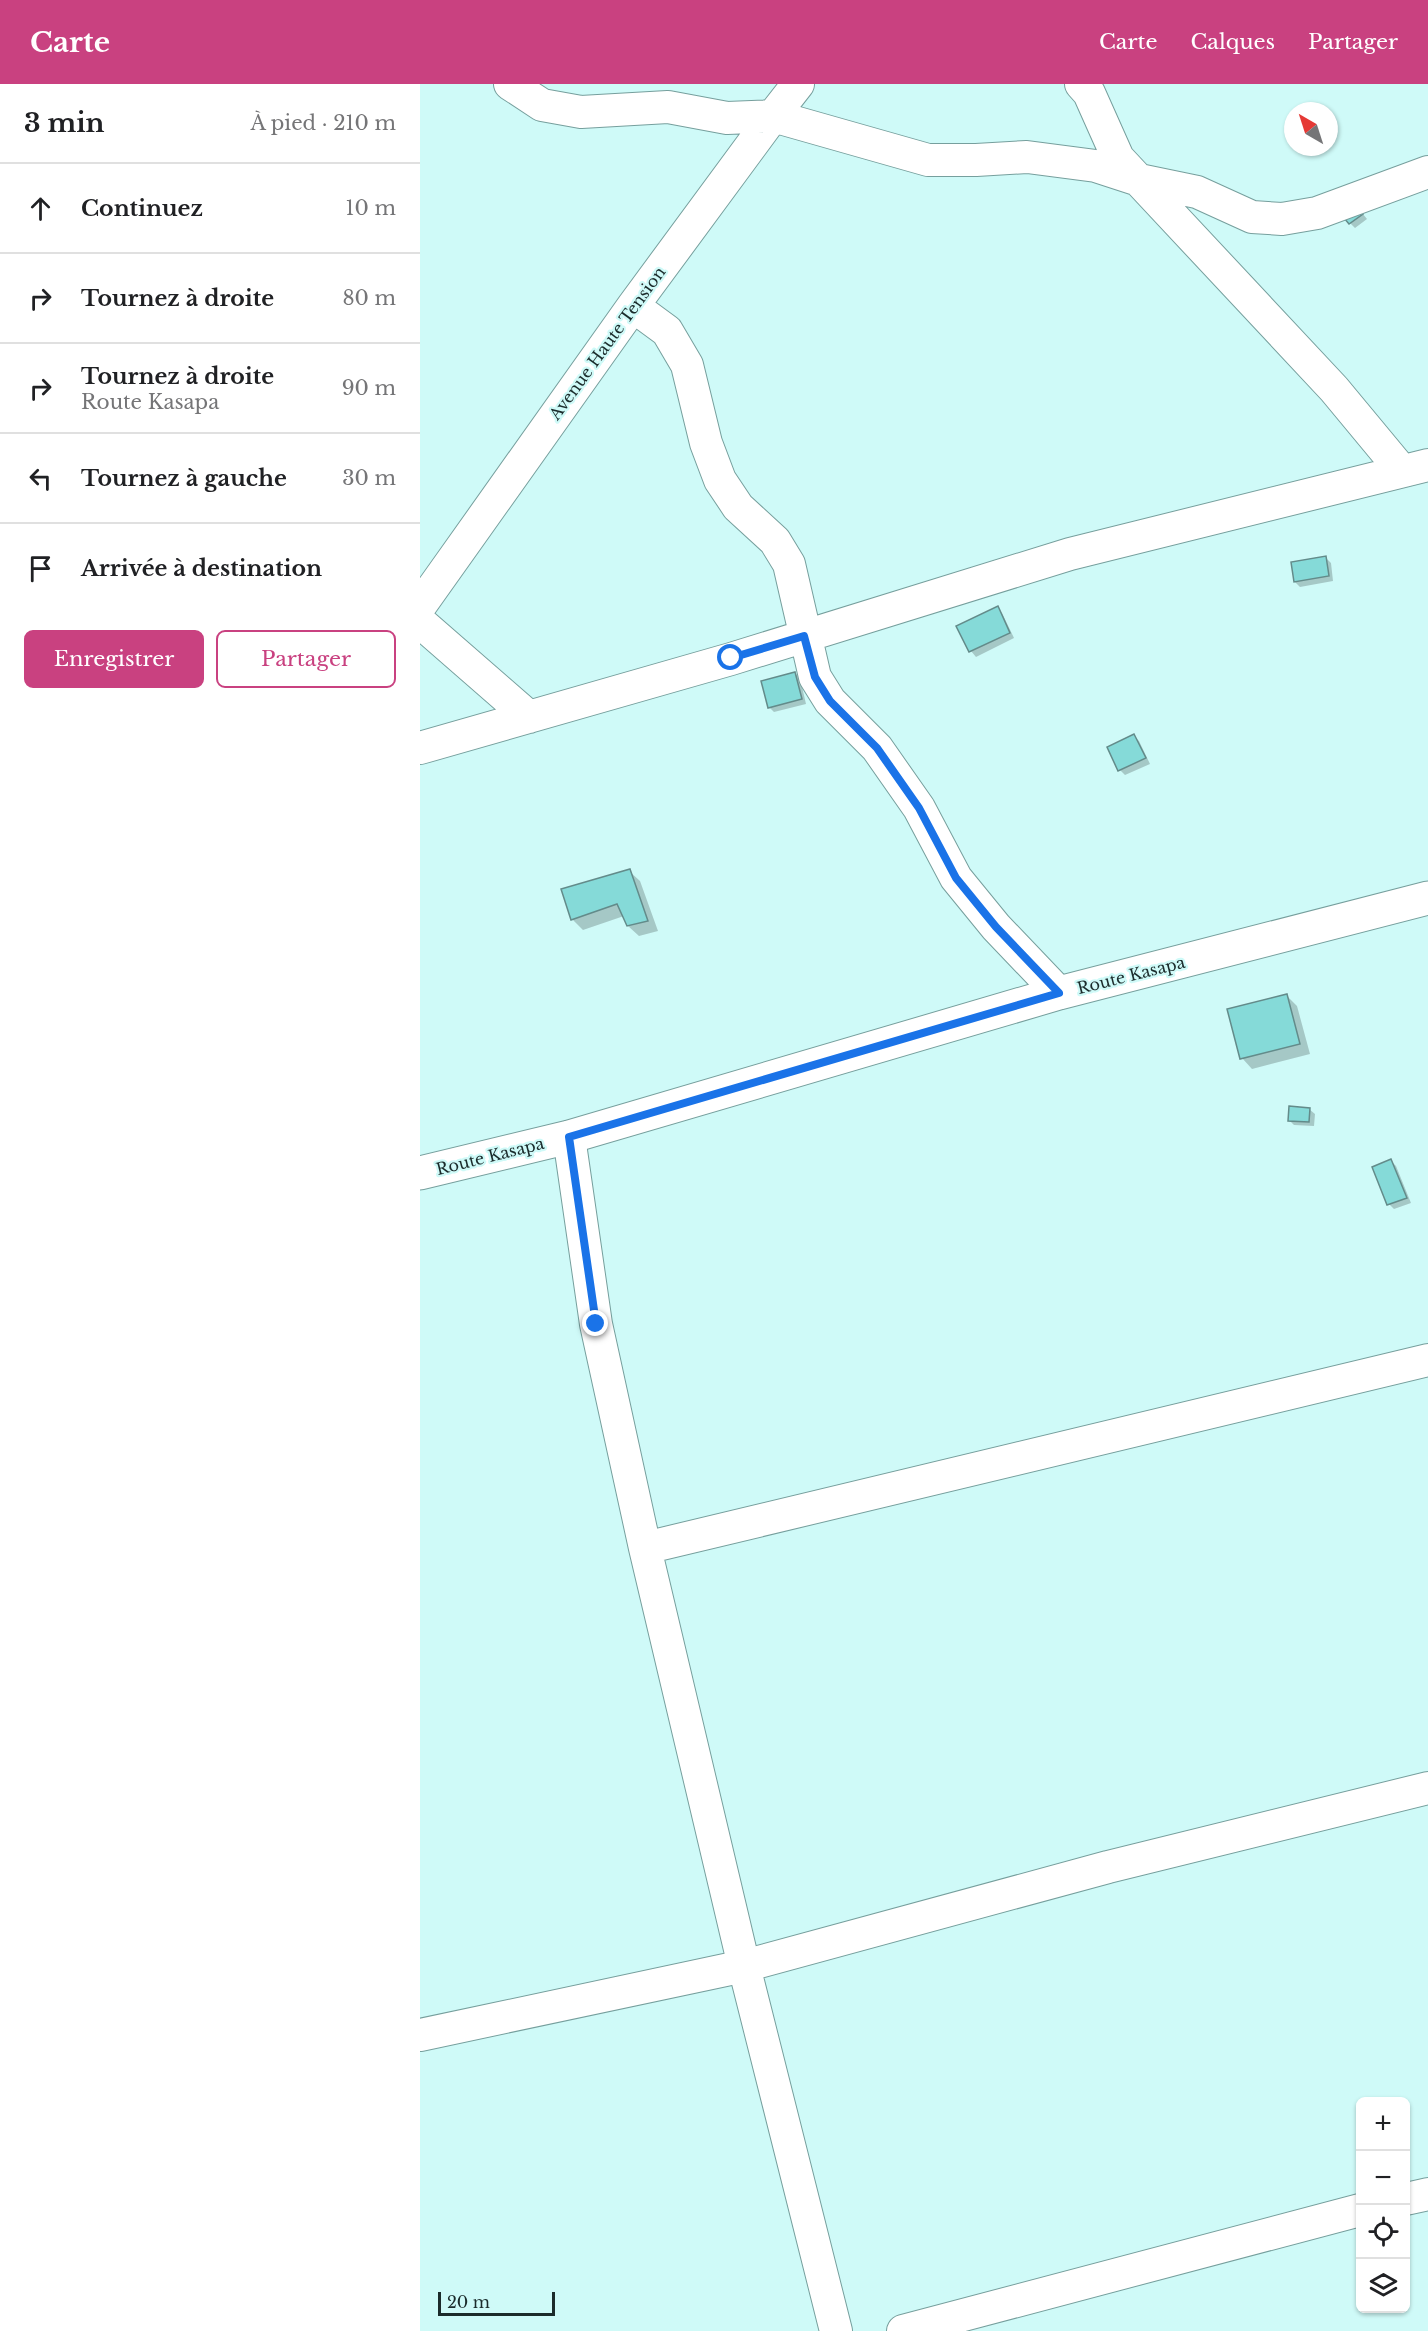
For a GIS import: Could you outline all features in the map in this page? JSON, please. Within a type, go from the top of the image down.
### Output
[{"type":"main road","name":"Route Kasapa","points":[[420,1173],[569,1137],[1059,993],[1428,898]]},
{"type":"street","points":[[510,84],[542,105],[581,112],[668,107],[727,118],[773,116],[928,160],[1027,157],[1096,166],[1139,180],[1197,192],[1252,217],[1282,219],[1317,213],[1428,172]]},
{"type":"street","name":"Avenue Haute Tension","points":[[420,606],[633,306],[798,84]]},
{"type":"street","points":[[1081,84],[1089,93],[1118,158],[1334,389],[1415,468]]},
{"type":"street","points":[[633,306],[667,331],[687,365],[706,443],[720,480],[738,507],[775,541],[789,564],[815,677],[830,701],[877,748],[919,808],[956,878],[996,927],[1059,993]]},
{"type":"street","points":[[420,748],[804,636],[1070,554],[1415,468]]},
{"type":"street","points":[[420,622],[529,717]]},
{"type":"street","points":[[569,1137],[596,1324],[645,1548],[744,1966],[836,2331]]},
{"type":"street","points":[[645,1548],[1428,1360]]},
{"type":"street","points":[[420,2035],[744,1966],[1108,1868],[1428,1788]]},
{"type":"street","points":[[1410,2198],[1428,2194]]},
{"type":"street","points":[[903,2331],[1356,2211]]},
{"type":"building","points":[[1354,201],[1363,214],[1349,224],[1339,212]]},
{"type":"building","points":[[1326,556],[1329,576],[1294,582],[1291,562]]},
{"type":"building","points":[[998,606],[1010,633],[969,652],[956,626]]},
{"type":"building","points":[[795,672],[802,699],[768,708],[761,681]]},
{"type":"building","points":[[1134,734],[1146,758],[1118,771],[1107,747]]},
{"type":"building","points":[[630,869],[648,921],[627,926],[617,904],[571,920],[561,889]]},
{"type":"building","points":[[1287,994],[1300,1044],[1240,1059],[1227,1009]]},
{"type":"building","points":[[1289,1106],[1310,1108],[1309,1122],[1288,1121]]},
{"type":"building","points":[[1391,1159],[1407,1198],[1387,1205],[1372,1167]]},
{"type":"route","points":[[596,1324],[569,1137],[1059,993],[996,927],[956,878],[919,808],[877,748],[830,701],[815,677],[804,636],[731,658]]}]
